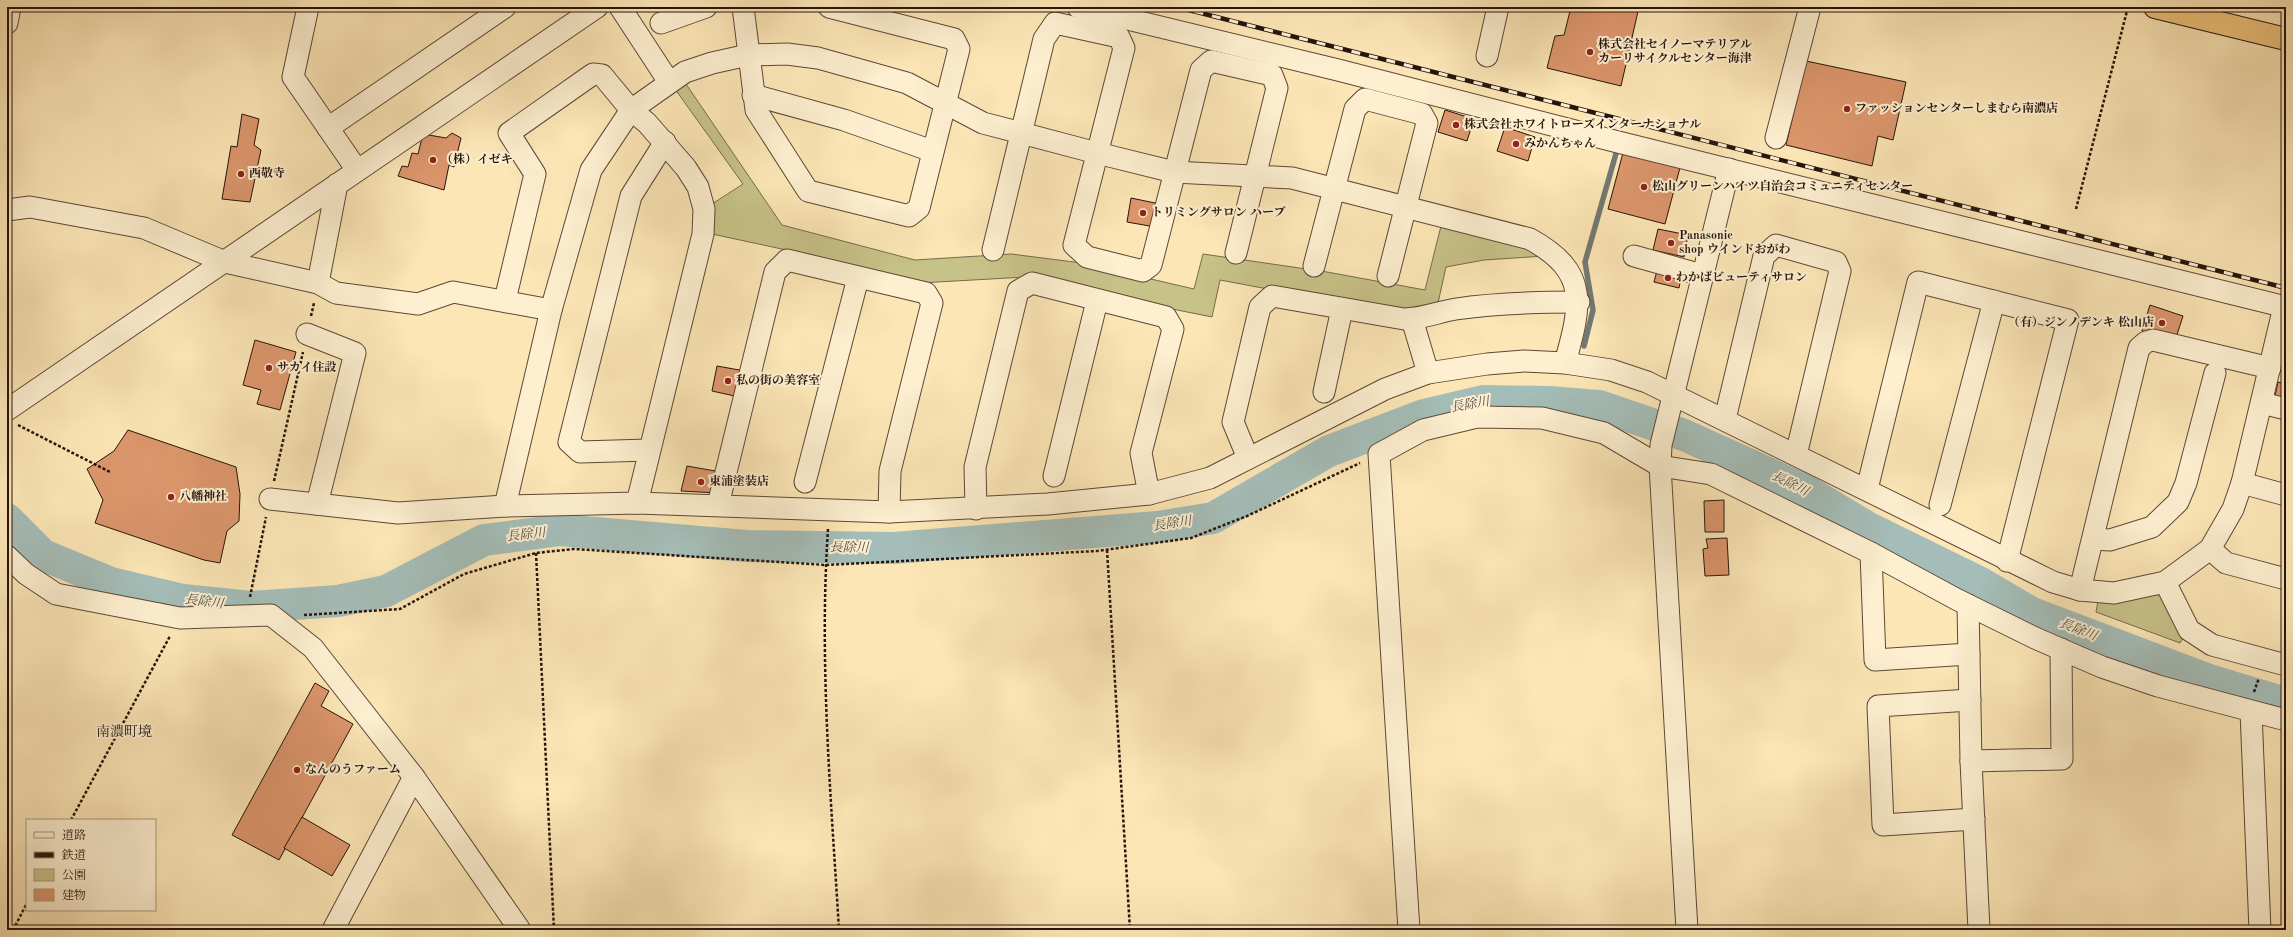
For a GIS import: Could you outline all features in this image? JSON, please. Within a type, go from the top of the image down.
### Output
[{"type":"highway","points":[[2155,7],[2286,39]]},
{"type":"street","points":[[7,23],[10,7]]},
{"type":"street","points":[[308,7],[293,77],[357,170]]},
{"type":"street","points":[[328,128],[505,7]]},
{"type":"street","points":[[10,416],[225,262],[357,170],[597,7]]},
{"type":"street","points":[[620,7],[669,82]]},
{"type":"street","points":[[661,23],[706,7]]},
{"type":"street","points":[[743,7],[756,110],[808,191],[909,216],[919,208],[932,151],[960,49],[954,39],[829,7]]},
{"type":"street","points":[[270,499],[398,513],[505,506],[637,503],[889,512],[976,509],[1048,504],[1149,494],[1210,478],[1385,389],[1428,373],[1487,364],[1524,361],[1565,363],[1611,370],[1647,382],[1671,401],[1725,419],[1867,489],[2007,561],[2053,582],[2080,590],[2114,593],[2164,582],[2210,549],[2233,509],[2242,484],[2285,307],[1338,70],[1078,7]]},
{"type":"street","points":[[1487,56],[1498,7]]},
{"type":"street","points":[[1776,138],[1810,7]]},
{"type":"street","points":[[993,250],[1019,133],[1044,39],[1055,23],[1119,37],[1124,48],[1074,245],[1087,257],[1143,271],[1152,264],[1201,70],[1211,62],[1272,75],[1277,88],[1236,253]]},
{"type":"street","points":[[505,506],[551,310],[591,170],[631,110],[669,82],[691,69],[748,55],[787,54],[818,58],[907,83],[983,123],[1097,154],[1174,172],[1292,178],[1530,239],[1550,250],[1565,266],[1575,284],[1579,302],[1574,332],[1565,363]]},
{"type":"street","points":[[505,300],[535,174],[509,133],[593,74],[602,75],[631,110],[665,142],[686,168],[698,187],[704,209],[703,234],[637,503]]},
{"type":"street","points":[[753,95],[844,120],[932,151]]},
{"type":"street","points":[[1314,266],[1355,109],[1365,99],[1422,114],[1427,123],[1388,276]]},
{"type":"street","points":[[650,450],[580,452],[569,442],[631,196],[665,142]]},
{"type":"street","points":[[1687,930],[1660,466],[1661,445],[1729,169]]},
{"type":"street","points":[[318,283],[337,184]]},
{"type":"street","points":[[7,210],[30,207],[144,228],[225,262],[318,283],[336,293],[418,304],[453,292],[505,300],[551,310]]},
{"type":"street","points":[[1725,419],[1764,256],[1776,245],[1836,262],[1840,271],[1796,455]]},
{"type":"street","points":[[1634,256],[1702,275]]},
{"type":"street","points":[[718,505],[775,272],[787,260],[926,294],[932,303],[890,471],[889,512]]},
{"type":"street","points":[[805,482],[858,278]]},
{"type":"street","points":[[1867,489],[1918,282],[2068,320],[2007,561]]},
{"type":"street","points":[[976,509],[975,468],[1018,291],[1032,283],[1097,301],[1166,317],[1172,329],[1141,453],[1149,494]]},
{"type":"street","points":[[1248,458],[1233,422],[1260,307],[1272,296],[1342,309],[1412,319],[1454,309],[1499,304],[1579,302]]},
{"type":"street","points":[[1054,476],[1097,301]]},
{"type":"street","points":[[1940,505],[1994,301]]},
{"type":"street","points":[[1324,392],[1342,309]]},
{"type":"street","points":[[1412,319],[1428,373]]},
{"type":"street","points":[[307,334],[355,353],[317,504]]},
{"type":"street","points":[[2080,590],[2094,539],[2139,348],[2146,342],[2152,340],[2270,368]]},
{"type":"street","points":[[2094,539],[2110,540],[2152,527],[2178,502],[2186,483],[2216,373]]},
{"type":"street","points":[[2262,403],[2286,409]]},
{"type":"street","points":[[1409,930],[1379,454],[1423,430],[1478,416],[1542,418],[1604,433],[1660,466],[1710,474],[1871,553],[1968,605],[2102,667],[2158,686],[2252,703],[2286,720]]},
{"type":"street","points":[[2242,484],[2286,494]]},
{"type":"street","points":[[2210,549],[2226,563],[2286,579]]},
{"type":"street","points":[[1871,553],[1875,660],[1969,654]]},
{"type":"street","points":[[7,556],[26,574],[56,594],[180,618],[271,615],[313,648],[414,777],[520,930]]},
{"type":"street","points":[[2164,582],[2189,630],[2212,645],[2286,665]]},
{"type":"street","points":[[1968,605],[1971,761],[1979,930]]},
{"type":"street","points":[[1971,761],[2062,759],[2061,649]]},
{"type":"street","points":[[1970,700],[1878,706],[1883,825],[1974,819]]},
{"type":"street","points":[[2252,703],[2260,930]]},
{"type":"street","points":[[333,930],[414,777]]},
{"type":"path","points":[[2076,208],[2128,7]]},
{"type":"path","points":[[251,582],[318,283]]},
{"type":"path","points":[[10,416],[37,436],[110,472]]},
{"type":"path","points":[[303,615],[400,608],[464,574],[536,553],[574,549],[826,565],[1107,550],[1191,538],[1247,516],[1379,454]]},
{"type":"path","points":[[829,526],[826,565],[825,675],[839,930]]},
{"type":"path","points":[[1107,550],[1130,930]]},
{"type":"path","points":[[536,553],[554,930]]},
{"type":"path","points":[[72,819],[180,618]]},
{"type":"path","points":[[2252,703],[2260,676]]},
{"type":"path","points":[[13,930],[26,905]]},
{"type":"green space","points":[[686,84],[782,225],[915,260],[1011,254],[1082,263],[1194,289],[1203,254],[1327,272],[1425,290],[1441,226],[1526,246],[1545,256],[1484,260],[1446,267],[1438,303],[1406,310],[1348,304],[1220,280],[1212,317],[1058,286],[1026,277],[920,283],[791,251],[712,234],[712,204],[743,184],[675,89]]},
{"type":"green space","points":[[2162,589],[2185,634],[2180,643],[2096,612],[2098,601]]},
{"type":"building","name":"株式会社セイノーマテリアル カーリサイクルセンター海津","points":[[1571,7],[1639,7],[1621,86],[1547,68],[1555,36],[1564,35]]},
{"type":"building","points":[[2252,7],[2275,7],[2274,12]]},
{"type":"building","name":"ファッションセンターしまむら南濃店","points":[[1806,61],[1906,82],[1893,140],[1878,136],[1872,166],[1786,145]]},
{"type":"building","name":"株式会社ホワイトローズインターナショナル","points":[[1445,110],[1474,119],[1467,141],[1438,132]]},
{"type":"building","name":"西敬寺","points":[[242,114],[259,119],[254,145],[261,150],[250,202],[222,199],[231,146],[237,147]]},
{"type":"building","name":"みかんちゃん","points":[[1505,127],[1535,137],[1528,161],[1497,151]]},
{"type":"building","name":"（株）イゼキ","points":[[452,133],[461,138],[454,167],[449,165],[444,190],[398,176],[402,166],[408,167],[412,153],[418,154],[423,134],[446,138]]},
{"type":"building","name":"松山グリーンハイツ自治会コミュニティセンター","points":[[1624,149],[1681,164],[1665,224],[1608,209]]},
{"type":"building","name":"トリミングサロン ハーブ","points":[[1131,198],[1160,204],[1155,227],[1127,222]]},
{"type":"building","name":"Panasonic shop ウインドおがわ","points":[[1658,229],[1688,235],[1684,257],[1653,250]]},
{"type":"building","name":"わかばビューティサロン","points":[[1658,267],[1682,273],[1679,288],[1654,282]]},
{"type":"building","name":"（有）ジンノデンキ 松山店","points":[[2150,305],[2183,316],[2175,341],[2142,331]]},
{"type":"building","name":"サカイ住設","points":[[255,340],[296,352],[280,410],[257,404],[261,390],[243,385]]},
{"type":"building","name":"私の街の美容室","points":[[717,366],[745,371],[739,397],[712,391]]},
{"type":"building","points":[[2278,382],[2286,384],[2286,402],[2274,400]]},
{"type":"building","name":"八幡神社","points":[[128,430],[236,467],[240,494],[239,521],[227,531],[220,563],[204,560],[95,523],[103,500],[87,469],[114,451]]},
{"type":"building","name":"東浦塗装店","points":[[687,466],[721,472],[718,493],[681,491]]},
{"type":"building","points":[[1724,500],[1724,532],[1705,532],[1704,501]]},
{"type":"building","points":[[1727,538],[1729,575],[1705,576],[1703,549],[1708,548],[1706,539]]},
{"type":"building","name":"なんのうファーム","points":[[315,683],[329,691],[321,706],[353,724],[279,860],[232,835]]},
{"type":"building","points":[[302,817],[350,845],[332,876],[284,848]]},
{"type":"waterway","points":[[1584,346],[1593,310],[1585,262],[1617,150]]},
{"type":"waterway","points":[[1570,404],[1573,393]]},
{"type":"waterway","name":"長除川","points":[[7,519],[43,555],[111,583],[183,600],[251,607],[338,601],[386,591],[484,540],[560,530],[746,546],[894,548],[1158,527],[1213,518],[1329,451],[1424,415],[1483,401],[1549,402],[1599,406],[1684,435],[1805,490],[1867,527],[1979,582],[2032,613],[2209,680],[2286,703]]},
{"type":"railway","points":[[1177,7],[2286,288]]},
{"type":"place","name":"株式会社セイノーマテリアル カーリサイクルセンター海津","points":[[1590,52]]},
{"type":"place","name":"ファッションセンターしまむら南濃店","points":[[1847,109]]},
{"type":"place","name":"株式会社ホワイトローズインターナショナル","points":[[1456,125]]},
{"type":"place","name":"みかんちゃん","points":[[1516,144]]},
{"type":"place","name":"（株）イゼキ","points":[[433,160]]},
{"type":"place","name":"西敬寺","points":[[241,174]]},
{"type":"place","name":"松山グリーンハイツ自治会コミュニティセンター","points":[[1644,187]]},
{"type":"place","name":"トリミングサロン ハーブ","points":[[1143,213]]},
{"type":"place","name":"Panasonic shop ウインドおがわ","points":[[1671,243]]},
{"type":"place","name":"わかばビューティサロン","points":[[1668,278]]},
{"type":"place","name":"（有）ジンノデンキ 松山店","points":[[2162,323]]},
{"type":"place","name":"サカイ住設","points":[[269,368]]},
{"type":"place","name":"私の街の美容室","points":[[728,381]]},
{"type":"place","name":"東浦塗装店","points":[[701,482]]},
{"type":"place","name":"八幡神社","points":[[171,497]]},
{"type":"place","name":"なんのうファーム","points":[[297,770]]},
{"type":"district","name":"南濃町境","points":[[124,732]]}]
